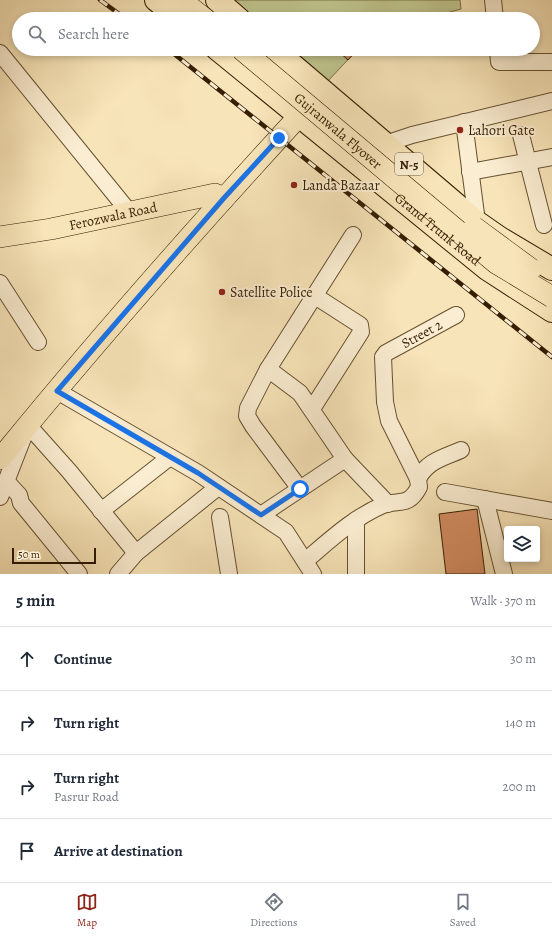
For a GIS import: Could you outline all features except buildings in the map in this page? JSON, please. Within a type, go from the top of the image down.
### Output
[{"type":"highway","points":[[156,0],[171,12]]},
{"type":"highway","points":[[217,0],[232,12]]},
{"type":"highway","name":"Grand Trunk Road","points":[[226,56],[365,168],[487,270],[552,311]]},
{"type":"highway","name":"N-5","points":[[282,56],[477,222],[500,238],[552,269]]},
{"type":"main road","points":[[181,0],[196,12]]},
{"type":"main road","points":[[201,0],[216,12]]},
{"type":"main road","name":"Gujranwala Flyover","points":[[249,56],[496,263],[552,297]]},
{"type":"main road","name":"Gujranwala Flyover","points":[[267,56],[485,236],[552,283]]},
{"type":"main road","points":[[0,440],[41,390],[220,196],[295,112]]},
{"type":"main road","points":[[0,459],[220,196]]},
{"type":"main road","name":"Ferozwala Road","points":[[0,237],[51,229],[130,212],[220,196]]},
{"type":"street","points":[[493,0],[494,12]]},
{"type":"street","points":[[0,53],[130,212]]},
{"type":"street","points":[[498,56],[552,62]]},
{"type":"street","points":[[365,168],[385,144],[464,122],[552,101]]},
{"type":"street","points":[[464,122],[477,222]]},
{"type":"street","points":[[521,135],[544,225]]},
{"type":"street","points":[[470,172],[552,157]]},
{"type":"street","points":[[300,489],[252,426],[247,416],[248,408],[268,369],[353,235]]},
{"type":"street","points":[[0,283],[38,342]]},
{"type":"street","points":[[312,409],[362,329],[360,325],[315,296]]},
{"type":"street","name":"Street 2","points":[[418,479],[389,421],[385,402],[382,363],[383,357],[386,353],[456,315]]},
{"type":"street","points":[[268,369],[300,393],[345,459],[388,504]]},
{"type":"street","points":[[57,391],[218,486],[286,532],[309,567],[356,520],[388,504],[407,501],[419,487],[418,479],[423,468],[428,464],[461,450]]},
{"type":"street","points":[[0,497],[28,425],[69,471],[136,553]]},
{"type":"street","points":[[101,511],[170,457]]},
{"type":"street","points":[[261,515],[345,459]]},
{"type":"street","points":[[6,481],[19,494],[21,502],[79,574]]},
{"type":"street","points":[[118,574],[136,553],[218,486]]},
{"type":"street","points":[[445,492],[552,511]]},
{"type":"street","points":[[485,499],[504,574]]},
{"type":"street","points":[[220,517],[229,574]]},
{"type":"street","points":[[356,520],[356,574]]},
{"type":"green space","points":[[235,0],[460,0],[461,9],[450,12],[248,12]]},
{"type":"green space","points":[[298,56],[351,56],[327,82]]},
{"type":"railway","points":[[100,0],[116,12]]},
{"type":"railway","points":[[177,56],[552,357]]},
{"type":"place","name":"Lahori Gate","points":[[460,130]]},
{"type":"place","name":"Landa Bazaar","points":[[294,185]]},
{"type":"place","name":"Satellite Police","points":[[222,292]]},
{"type":"route","points":[[279,138],[224,198],[57,391],[198,473],[261,515],[300,489]]}]
